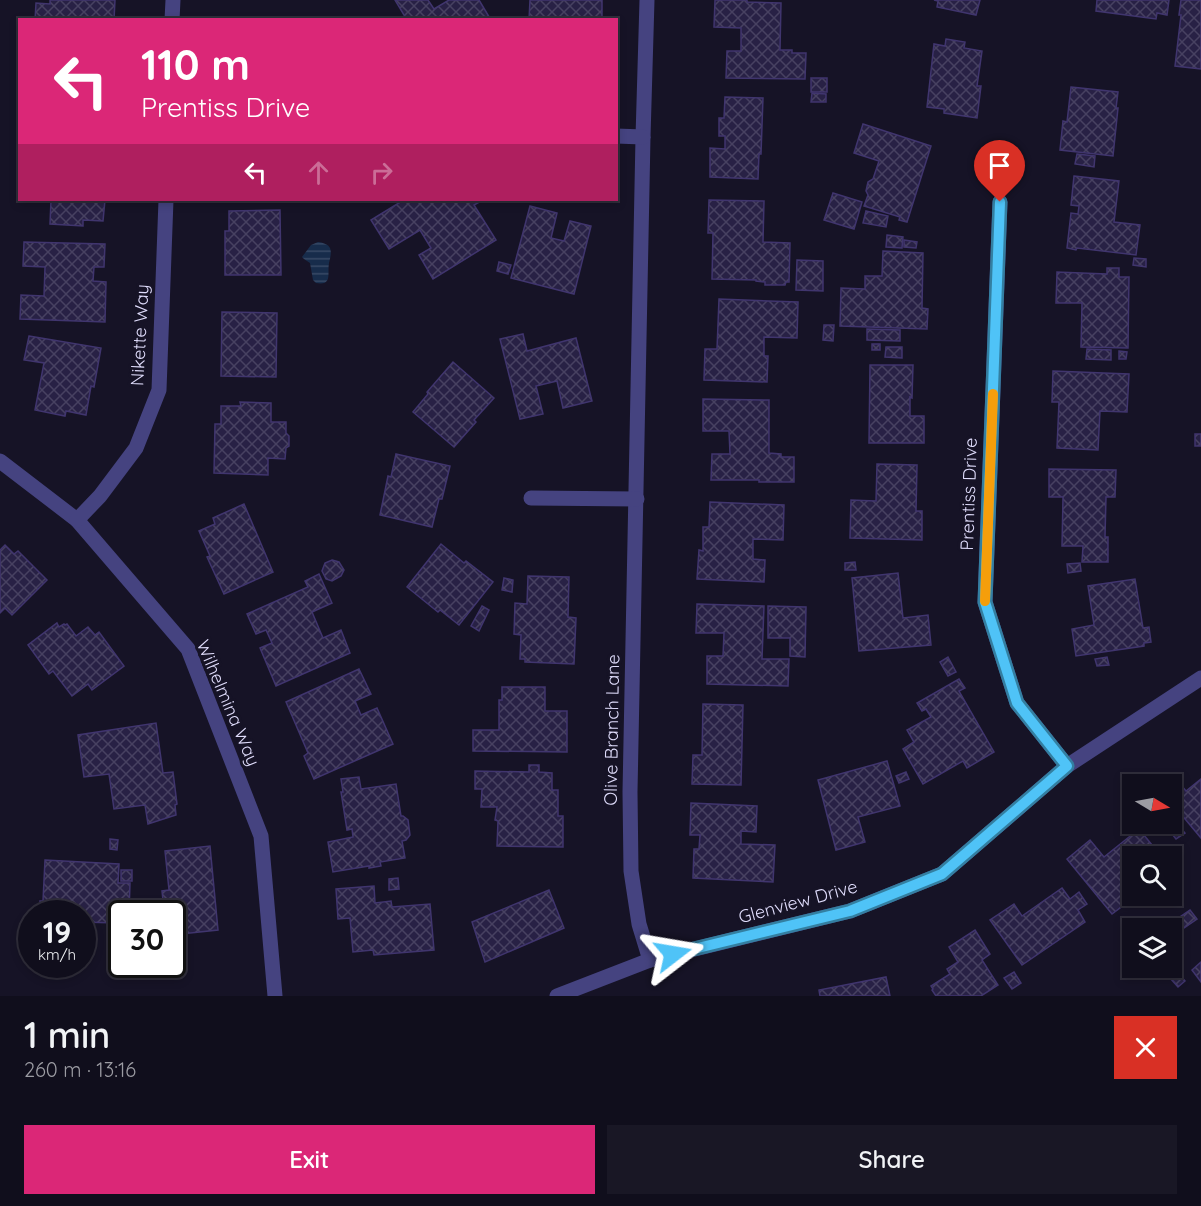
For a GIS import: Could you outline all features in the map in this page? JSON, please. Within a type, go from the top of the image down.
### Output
[{"type":"street","points":[[172,0],[172,18]]},
{"type":"street","name":"Olive Branch Lane","points":[[647,0],[630,792],[631,871],[639,924],[650,960]]},
{"type":"street","points":[[618,136],[643,137]]},
{"type":"street","name":"Nikette Way","points":[[77,520],[100,496],[136,448],[159,390],[166,201]]},
{"type":"street","name":"Prentiss Drive","points":[[1000,202],[985,602],[1017,703],[1067,766]]},
{"type":"street","name":"Wilhelmina Way","points":[[0,461],[77,520],[188,650],[261,836],[275,996]]},
{"type":"street","points":[[531,498],[637,499]]},
{"type":"street","name":"Glenview Drive","points":[[557,996],[650,960],[850,911],[942,874],[1067,766],[1201,678]]},
{"type":"water","points":[[318,242],[329,246],[331,252],[328,278],[325,283],[316,283],[313,280],[310,263],[302,257],[311,245]]},
{"type":"building","points":[[50,0],[115,0],[114,18],[35,18],[36,3],[50,4]]},
{"type":"building","points":[[395,0],[428,0],[434,9],[449,0],[479,0],[490,18],[406,18]]},
{"type":"building","points":[[530,0],[602,0],[602,18],[529,18]]},
{"type":"building","points":[[715,0],[781,3],[780,50],[806,53],[805,79],[726,78],[727,51],[741,51],[741,28],[714,27]]},
{"type":"building","points":[[934,0],[980,0],[976,15],[937,7],[938,1]]},
{"type":"building","points":[[1097,0],[1169,0],[1167,15],[1157,13],[1156,19],[1096,11]]},
{"type":"building","points":[[1181,0],[1201,0],[1201,69],[1175,66]]},
{"type":"building","points":[[946,39],[965,42],[964,48],[982,51],[977,86],[981,86],[977,118],[944,113],[944,109],[927,107],[934,44],[945,46]]},
{"type":"building","points":[[811,78],[827,78],[827,92],[811,92]]},
{"type":"building","points":[[1071,87],[1118,92],[1113,156],[1060,150],[1063,121],[1067,122]]},
{"type":"building","points":[[812,93],[826,94],[826,102],[811,102]]},
{"type":"building","points":[[725,97],[763,98],[758,179],[710,177],[710,148],[725,149],[725,136],[719,136],[719,118],[724,118]]},
{"type":"building","points":[[863,124],[931,146],[907,222],[899,220],[900,217],[864,206],[868,195],[866,191],[868,182],[873,179],[879,161],[854,153]]},
{"type":"building","points":[[1077,154],[1095,156],[1094,167],[1075,164]]},
{"type":"building","points":[[1074,176],[1119,181],[1114,222],[1140,225],[1136,255],[1067,248],[1071,213],[1078,214],[1079,206],[1071,205]]},
{"type":"building","points":[[833,193],[862,202],[854,229],[824,220]]},
{"type":"building","points":[[709,200],[764,201],[763,242],[790,243],[789,282],[785,285],[765,285],[765,282],[756,280],[712,279],[713,233],[708,233]]},
{"type":"building","points":[[51,201],[105,201],[103,221],[83,220],[83,226],[50,224]]},
{"type":"building","points":[[481,201],[474,205],[496,240],[433,279],[419,255],[431,248],[420,230],[389,249],[371,220],[403,202]]},
{"type":"building","points":[[530,206],[557,213],[551,238],[564,241],[570,221],[591,226],[574,294],[511,278]]},
{"type":"building","points":[[280,210],[281,275],[225,275],[225,231],[229,231],[229,211]]},
{"type":"building","points":[[866,211],[888,216],[886,227],[863,223]]},
{"type":"building","points":[[887,235],[903,237],[902,248],[886,247]]},
{"type":"building","points":[[904,240],[917,242],[916,248],[904,247]]},
{"type":"building","points":[[24,242],[105,244],[104,267],[94,267],[93,281],[106,282],[105,322],[20,319],[21,295],[44,296],[45,267],[23,266]]},
{"type":"building","points":[[883,251],[923,253],[922,308],[928,309],[927,329],[840,326],[841,288],[865,289],[865,276],[882,276]]},
{"type":"building","points":[[1134,258],[1146,259],[1146,267],[1133,265]]},
{"type":"building","points":[[797,260],[823,261],[823,291],[796,290]]},
{"type":"building","points":[[499,262],[511,265],[508,274],[497,271]]},
{"type":"building","points":[[1107,268],[1119,268],[1119,277],[1129,277],[1128,348],[1081,347],[1082,303],[1056,303],[1057,272],[1107,274]]},
{"type":"building","points":[[719,299],[798,302],[797,338],[764,337],[764,356],[768,356],[767,382],[704,380],[705,349],[717,349]]},
{"type":"building","points":[[222,312],[277,313],[276,377],[221,376]]},
{"type":"building","points":[[824,325],[834,325],[833,341],[823,340]]},
{"type":"building","points":[[867,329],[900,330],[900,341],[867,340]]},
{"type":"building","points":[[523,334],[527,351],[576,338],[592,401],[563,408],[557,381],[536,386],[543,414],[520,419],[500,339]]},
{"type":"building","points":[[29,336],[101,348],[86,415],[66,411],[65,416],[35,410],[44,363],[24,360]]},
{"type":"building","points":[[872,344],[880,344],[880,350],[872,350]]},
{"type":"building","points":[[886,347],[902,347],[902,358],[885,357]]},
{"type":"building","points":[[1087,349],[1111,350],[1111,360],[1086,359]]},
{"type":"building","points":[[1119,351],[1127,352],[1126,359],[1119,359]]},
{"type":"building","points":[[453,362],[494,398],[454,447],[413,412]]},
{"type":"building","points":[[870,365],[913,365],[910,416],[924,416],[924,443],[869,443]]},
{"type":"building","points":[[1053,371],[1129,374],[1127,412],[1100,411],[1098,450],[1057,448],[1059,402],[1052,402]]},
{"type":"building","points":[[703,399],[769,400],[769,453],[781,454],[781,457],[794,457],[794,482],[711,480],[712,454],[730,454],[729,431],[703,431]]},
{"type":"building","points":[[240,402],[271,403],[271,422],[286,422],[289,446],[286,448],[285,459],[268,458],[268,475],[214,473],[215,424],[221,424],[221,406],[241,406]]},
{"type":"building","points":[[1195,434],[1201,434],[1201,446],[1195,446]]},
{"type":"building","points":[[396,454],[450,466],[432,527],[380,515],[388,476],[391,477]]},
{"type":"building","points":[[877,464],[917,465],[916,511],[922,511],[922,540],[850,538],[851,500],[876,501]]},
{"type":"building","points":[[1049,469],[1116,470],[1115,497],[1106,497],[1105,537],[1108,537],[1108,562],[1082,562],[1083,546],[1062,546],[1063,497],[1049,497]]},
{"type":"building","points":[[710,502],[784,505],[783,540],[753,539],[753,559],[765,560],[764,582],[697,579],[699,550],[703,551],[703,527],[709,527]]},
{"type":"building","points":[[244,504],[273,572],[224,594],[207,557],[210,556],[199,531],[215,524],[213,518]]},
{"type":"building","points":[[441,544],[493,582],[459,625],[440,610],[438,612],[407,587]]},
{"type":"building","points":[[5,545],[14,554],[18,551],[47,580],[12,615],[5,608],[0,613],[0,550]]},
{"type":"building","points":[[332,560],[339,562],[344,570],[341,576],[332,581],[326,579],[322,571],[325,563]]},
{"type":"building","points":[[855,562],[856,570],[845,570],[845,563]]},
{"type":"building","points":[[1080,563],[1081,571],[1068,573],[1067,564]]},
{"type":"building","points":[[898,573],[903,618],[928,615],[931,645],[859,651],[852,578]]},
{"type":"building","points":[[319,574],[332,603],[312,612],[323,638],[341,630],[350,653],[276,686],[260,648],[272,643],[266,630],[256,634],[247,614],[308,587],[305,581]]},
{"type":"building","points":[[528,576],[569,577],[568,617],[576,618],[574,664],[525,662],[525,659],[520,659],[521,635],[514,634],[515,603],[527,604]]},
{"type":"building","points":[[504,578],[513,580],[512,592],[502,590]]},
{"type":"building","points":[[1135,579],[1143,628],[1149,627],[1151,642],[1144,643],[1144,646],[1076,656],[1072,629],[1094,625],[1088,586]]},
{"type":"building","points":[[697,604],[764,606],[762,659],[789,659],[788,686],[707,684],[707,656],[723,656],[724,633],[696,633]]},
{"type":"building","points":[[482,606],[489,610],[479,631],[471,626]]},
{"type":"building","points":[[768,606],[806,607],[805,657],[790,656],[790,638],[768,638]]},
{"type":"building","points":[[57,623],[59,627],[67,624],[76,636],[88,627],[95,635],[99,632],[124,666],[92,690],[88,684],[72,696],[53,671],[49,674],[28,645]]},
{"type":"building","points":[[948,657],[956,672],[948,676],[940,662]]},
{"type":"building","points":[[1107,657],[1109,665],[1097,666],[1095,659]]},
{"type":"building","points":[[359,669],[371,694],[355,701],[361,715],[377,708],[393,744],[314,779],[304,756],[308,753],[286,702]]},
{"type":"building","points":[[959,679],[965,688],[959,691],[994,752],[967,768],[963,761],[923,784],[903,749],[914,742],[907,730],[931,717],[926,709],[922,711],[917,703]]},
{"type":"building","points":[[502,687],[545,687],[545,711],[567,711],[567,752],[473,751],[473,730],[499,730],[499,700],[502,700]]},
{"type":"building","points":[[703,704],[743,705],[741,785],[692,784],[693,755],[702,755]]},
{"type":"building","points":[[156,723],[163,773],[173,772],[177,804],[175,805],[176,815],[148,824],[145,805],[114,809],[109,774],[84,777],[78,735]]},
{"type":"building","points":[[887,761],[900,806],[858,817],[865,842],[836,850],[818,780]]},
{"type":"building","points":[[529,765],[539,765],[539,772],[552,773],[552,790],[558,790],[558,816],[563,816],[563,847],[497,846],[498,821],[495,820],[497,807],[481,807],[482,789],[475,789],[475,771],[529,772]]},
{"type":"building","points":[[906,772],[909,779],[899,783],[896,776]]},
{"type":"building","points":[[359,777],[361,789],[396,784],[401,816],[408,820],[410,835],[402,841],[405,858],[380,862],[381,866],[333,872],[328,842],[353,837],[352,829],[347,830],[341,779]]},
{"type":"building","points":[[1201,779],[1201,838],[1182,815],[1182,786],[1186,791]]},
{"type":"building","points":[[691,803],[757,806],[756,832],[741,831],[741,844],[775,845],[773,882],[693,878],[694,849],[699,849],[700,835],[690,835]]},
{"type":"building","points":[[1182,830],[1185,833],[1176,839],[1172,834],[1182,834]]},
{"type":"building","points":[[1133,834],[1143,834],[1153,846],[1122,846],[1123,906],[1112,914],[1067,859],[1090,840],[1104,857]]},
{"type":"building","points":[[110,839],[118,840],[117,850],[110,849]]},
{"type":"building","points":[[210,846],[218,930],[186,933],[186,900],[163,900],[162,891],[169,890],[165,851]]},
{"type":"building","points":[[45,860],[119,864],[118,883],[130,883],[129,900],[108,900],[108,923],[96,922],[96,900],[43,900]]},
{"type":"building","points":[[121,870],[132,870],[132,881],[121,881]]},
{"type":"building","points":[[398,878],[399,889],[389,890],[389,879]]},
{"type":"building","points":[[374,886],[375,903],[391,901],[392,907],[430,904],[434,950],[374,955],[373,950],[353,952],[350,918],[338,919],[336,889]]},
{"type":"building","points":[[1062,888],[1070,899],[1079,892],[1087,904],[1078,910],[1085,922],[1022,965],[990,920],[1014,904],[1022,916]]},
{"type":"building","points":[[549,890],[564,928],[485,962],[472,922]]},
{"type":"building","points":[[1190,910],[1197,919],[1184,928],[1182,918],[1178,918]]},
{"type":"building","points":[[975,930],[990,954],[982,960],[998,985],[981,996],[936,996],[931,986],[950,974],[947,969],[958,962],[949,947]]},
{"type":"building","points":[[1201,962],[1201,982],[1192,970]]},
{"type":"building","points":[[1014,972],[1021,983],[1012,989],[1004,978]]},
{"type":"building","points":[[886,977],[890,996],[820,996],[819,990]]},
{"type":"building","points":[[1170,978],[1182,978],[1185,981],[1178,987]]},
{"type":"slow traffic","points":[[985,601],[993,394]]},
{"type":"route","points":[[673,954],[850,911],[942,874],[1067,766],[1017,703],[985,602],[1000,202]]}]
